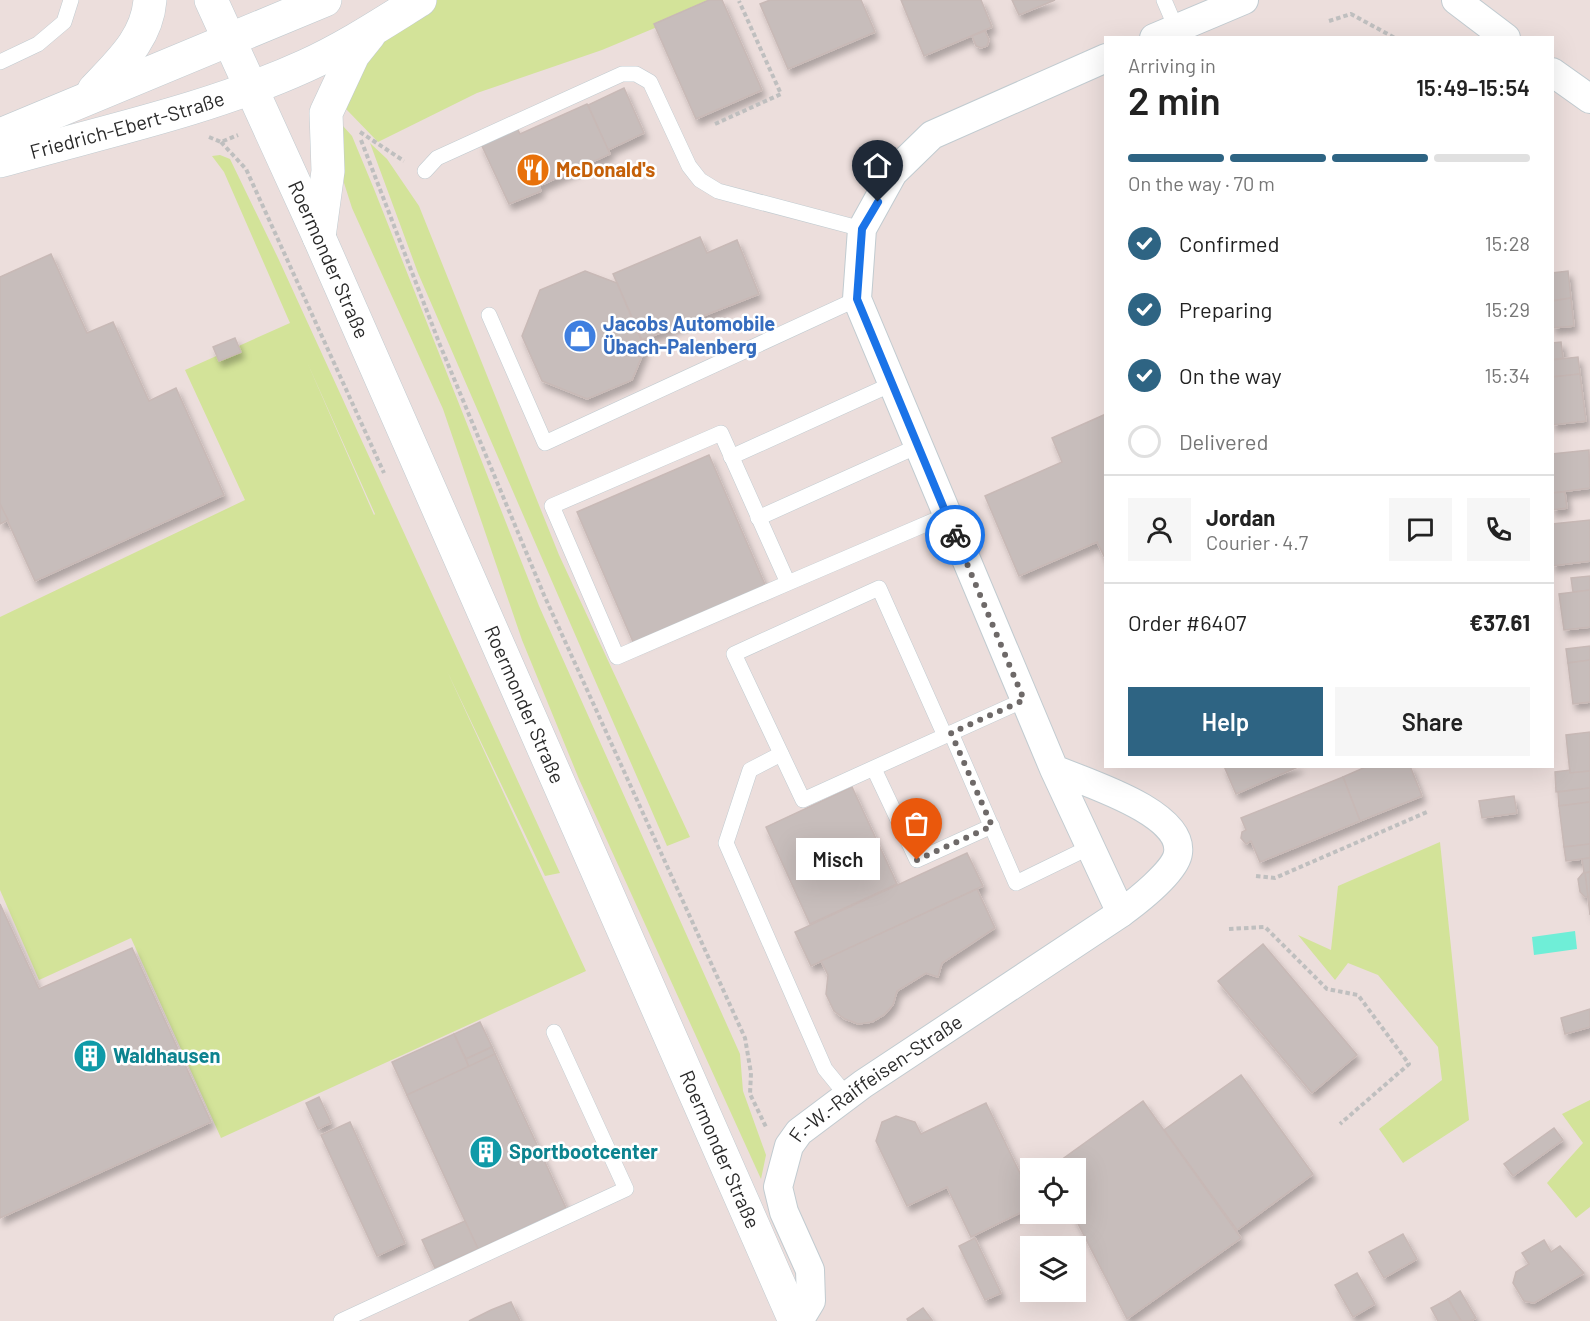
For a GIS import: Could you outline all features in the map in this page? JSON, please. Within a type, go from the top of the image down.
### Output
[{"type":"main road","points":[[84,99],[136,44],[147,21],[150,0]]},
{"type":"main road","name":"Roermonder Straße","points":[[211,0],[253,88],[797,1321]]},
{"type":"main road","name":"Friedrich-Ebert-Straße","points":[[0,135],[324,0]]},
{"type":"main road","name":"Friedrich-Ebert-Straße","points":[[0,161],[195,108],[253,88],[306,66],[420,0]]},
{"type":"main road","points":[[319,237],[328,171],[326,113],[353,55],[375,28]]},
{"type":"street","points":[[1165,33],[1244,0]]},
{"type":"street","points":[[1456,0],[1503,36]]},
{"type":"street","points":[[1104,59],[932,135],[893,172],[862,229],[857,299],[1024,700],[1121,913]]},
{"type":"street","points":[[1554,73],[1590,99]]},
{"type":"street","name":"F.-W.-Raiffeisen-Straße","points":[[797,1321],[811,1301],[810,1270],[784,1212],[778,1186],[789,1146],[799,1132],[847,1096],[1143,898],[1160,880],[1178,855],[1178,841],[1170,828],[1148,810],[1054,769]]},
{"type":"lane","points":[[0,62],[38,44],[64,22],[72,0]]},
{"type":"lane","points":[[1164,0],[1165,33]]},
{"type":"lane","points":[[425,171],[437,158],[622,74],[636,74],[650,82],[689,166],[700,180],[718,191],[862,229]]},
{"type":"lane","points":[[489,315],[545,443],[857,299]]},
{"type":"lane","points":[[731,457],[892,384]]},
{"type":"lane","points":[[788,583],[721,433],[552,506],[617,657],[947,515]]},
{"type":"lane","points":[[758,518],[918,446]]},
{"type":"lane","points":[[1024,700],[948,735],[874,769],[803,800],[734,654],[879,588],[948,735],[992,826],[1016,883],[1090,848]]},
{"type":"lane","points":[[781,754],[750,770],[726,843],[825,1069],[847,1096]]},
{"type":"lane","points":[[874,769],[917,860],[992,826]]},
{"type":"lane","points":[[341,1321],[626,1189],[554,1032]]},
{"type":"path","points":[[715,124],[781,94],[739,1]]},
{"type":"path","points":[[1329,21],[1351,14],[1391,36]]},
{"type":"path","points":[[410,165],[357,130],[440,345],[544,595],[746,1038],[752,1073],[750,1094],[770,1135],[789,1146]]},
{"type":"path","points":[[1256,876],[1275,878],[1427,812]]},
{"type":"path","points":[[1229,929],[1265,927],[1327,989],[1358,995],[1409,1064],[1340,1124]]},
{"type":"shaded area","points":[[437,0],[722,0],[602,50],[477,93],[378,142],[346,109],[345,87],[390,29]]},
{"type":"shaded area","points":[[343,126],[352,136],[374,189],[539,606],[740,1054],[743,1091],[766,1155],[761,1179],[579,779],[522,640],[443,409],[352,208],[337,161]]},
{"type":"shaded area","points":[[370,143],[387,159],[419,206],[559,555],[690,837],[667,846],[418,273]]},
{"type":"shaded area","points":[[220,155],[230,159],[278,258],[560,873],[545,876],[447,671],[586,971],[221,1138],[131,938],[39,980],[0,890],[0,617],[245,500],[185,370],[290,323],[224,172],[212,156]],"holes":[[[307,362],[375,514],[374,515]]]},
{"type":"shaded area","points":[[1440,842],[1469,1120],[1403,1163],[1379,1129],[1442,1080],[1438,1047],[1378,975],[1348,963],[1335,980],[1298,935],[1331,950],[1338,886]]},
{"type":"shaded area","points":[[1575,931],[1577,949],[1534,955],[1532,937]]},
{"type":"shaded area","points":[[1590,1100],[1590,1207],[1576,1218],[1547,1183],[1583,1143],[1562,1114]]},
{"type":"building","points":[[709,0],[722,0],[762,90],[696,119],[654,24]]},
{"type":"building","points":[[770,0],[861,0],[875,32],[788,69],[760,4]]},
{"type":"building","points":[[901,0],[981,0],[992,27],[924,56]]},
{"type":"building","points":[[1012,0],[1055,0],[1019,15]]},
{"type":"building","points":[[985,31],[989,40],[987,46],[981,48],[976,46],[972,36]]},
{"type":"building","points":[[624,88],[644,133],[608,150],[588,105]]},
{"type":"building","name":"McDonald's","points":[[587,104],[610,154],[539,186],[541,191],[509,204],[481,144],[517,128],[520,134]]},
{"type":"building","points":[[700,237],[707,253],[737,240],[759,294],[642,340],[613,274]]},
{"type":"building","points":[[51,254],[87,333],[113,322],[149,401],[176,388],[224,495],[35,581],[0,504],[0,277]]},
{"type":"building","points":[[585,271],[617,283],[645,349],[632,380],[587,399],[542,381],[522,336],[540,290]]},
{"type":"building","points":[[1568,271],[1571,298],[1554,301],[1554,273]]},
{"type":"building","points":[[1571,298],[1574,326],[1554,328],[1554,301]]},
{"type":"building","points":[[235,338],[241,352],[219,361],[213,347]]},
{"type":"building","points":[[1561,342],[1563,358],[1554,360],[1554,343]]},
{"type":"building","points":[[1578,357],[1580,374],[1554,377],[1554,360]]},
{"type":"building","points":[[1580,374],[1586,421],[1554,425],[1554,377]]},
{"type":"building","points":[[1104,415],[1104,556],[1097,542],[1019,576],[985,496],[1062,462],[1052,438]]},
{"type":"building","points":[[1589,450],[1590,488],[1554,493],[1554,454]]},
{"type":"building","points":[[709,455],[766,587],[634,644],[577,512]]},
{"type":"building","points":[[1565,492],[1567,508],[1554,510],[1554,493]]},
{"type":"building","points":[[0,504],[8,520],[0,524]]},
{"type":"building","points":[[1590,520],[1590,561],[1554,566],[1554,524]]},
{"type":"building","points":[[1590,576],[1590,590],[1573,592],[1571,578]]},
{"type":"building","points":[[1590,590],[1590,627],[1564,630],[1559,594]]},
{"type":"building","points":[[1590,646],[1590,660],[1568,663],[1566,649]]},
{"type":"building","points":[[1590,660],[1590,702],[1573,704],[1568,663]]},
{"type":"building","points":[[1590,732],[1590,771],[1570,773],[1566,735]]},
{"type":"building","points":[[1225,768],[1295,768],[1236,794]]},
{"type":"building","points":[[1363,768],[1411,768],[1422,796],[1360,821],[1343,777]]},
{"type":"building","points":[[1570,770],[1570,773],[1590,771],[1590,788],[1556,792],[1555,772]]},
{"type":"building","points":[[1343,777],[1360,821],[1260,862],[1251,841],[1246,844],[1241,838],[1242,832],[1246,830],[1241,818]]},
{"type":"building","points":[[852,787],[897,884],[810,924],[766,827]]},
{"type":"building","points":[[1590,788],[1590,802],[1559,806],[1558,792]]},
{"type":"building","points":[[1514,796],[1517,813],[1482,818],[1479,801]]},
{"type":"building","points":[[1590,802],[1590,844],[1564,847],[1559,806]]},
{"type":"building","points":[[1590,844],[1590,858],[1566,861],[1564,847]]},
{"type":"building","points":[[967,853],[983,886],[811,966],[795,932]]},
{"type":"building","points":[[1590,858],[1590,872],[1584,873],[1582,859]]},
{"type":"building","points":[[1590,872],[1590,915],[1585,873]]},
{"type":"building","points":[[1585,873],[1588,897],[1580,892],[1578,879]]},
{"type":"building","points":[[977,889],[995,928],[942,963],[938,977],[926,973],[897,991],[893,1005],[884,1015],[872,1022],[858,1024],[834,1011],[826,994],[828,975],[821,961]]},
{"type":"building","name":"Waldhausen","points":[[0,904],[39,989],[132,948],[211,1122],[0,1218]]},
{"type":"building","points":[[1263,944],[1357,1055],[1312,1093],[1218,981]]},
{"type":"building","points":[[1590,1009],[1590,1027],[1565,1034],[1561,1018]]},
{"type":"building","points":[[480,1022],[492,1047],[466,1059],[454,1034]]},
{"type":"building","points":[[454,1034],[469,1067],[407,1095],[392,1062]]},
{"type":"building","points":[[492,1047],[495,1054],[469,1067],[466,1059]]},
{"type":"building","name":"Sportbootcenter","points":[[495,1054],[566,1208],[478,1249],[407,1095]]},
{"type":"building","points":[[1241,1075],[1313,1174],[1237,1230],[1164,1130]]},
{"type":"building","points":[[319,1097],[331,1123],[318,1129],[306,1103]]},
{"type":"building","points":[[1143,1101],[1241,1238],[1127,1319],[1078,1224],[1086,1224],[1086,1158],[1064,1158]]},
{"type":"building","points":[[986,1103],[1020,1173],[1020,1213],[971,1237],[947,1187],[907,1206],[876,1141],[882,1122],[896,1116],[915,1122],[921,1134]]},
{"type":"building","points":[[350,1122],[405,1243],[377,1256],[321,1135]]},
{"type":"building","points":[[1554,1128],[1563,1140],[1513,1176],[1504,1164]]},
{"type":"building","points":[[465,1221],[478,1249],[435,1268],[422,1240]]},
{"type":"building","points":[[1403,1234],[1417,1259],[1384,1278],[1369,1252]]},
{"type":"building","points":[[975,1238],[1001,1293],[985,1300],[959,1246]]},
{"type":"building","points":[[1544,1240],[1551,1252],[1560,1246],[1584,1273],[1534,1303],[1524,1301],[1513,1283],[1516,1272],[1529,1264],[1522,1253]]},
{"type":"building","points":[[1357,1273],[1375,1304],[1353,1317],[1335,1285]]},
{"type":"building","points":[[1460,1291],[1476,1318],[1471,1321],[1461,1321],[1448,1299]]},
{"type":"building","points":[[1448,1299],[1461,1321],[1438,1321],[1431,1308]]},
{"type":"building","points":[[511,1302],[520,1321],[469,1321],[491,1310]]},
{"type":"building","points":[[923,1308],[932,1320],[908,1321],[907,1319]]},
{"type":"way so far","points":[[917,860],[992,826],[951,733],[1024,700],[955,535]]},
{"type":"place","name":"McDonald's","points":[[533,170]]},
{"type":"place","name":"Jacobs Automobile Übach-Palenberg","points":[[580,336]]},
{"type":"place","name":"Misch","points":[[917,860]]},
{"type":"place","name":"Waldhausen","points":[[90,1056]]},
{"type":"place","name":"Sportbootcenter","points":[[486,1152]]},
{"type":"route","points":[[878,202],[862,229],[857,299],[955,535]]}]
